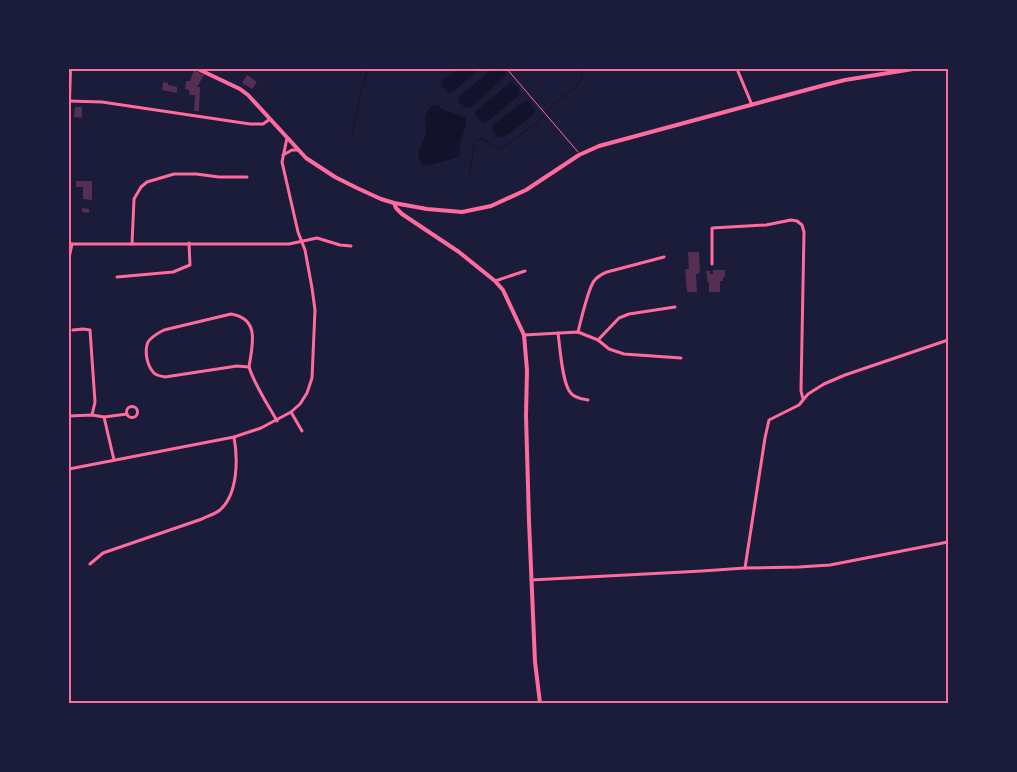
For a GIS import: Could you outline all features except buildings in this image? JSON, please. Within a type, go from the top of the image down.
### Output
[{"type":"street","points":[[70,69],[69,101],[102,102],[250,124],[263,124],[270,119]]},
{"type":"street","points":[[198,69],[248,95],[297,150],[335,177],[381,199],[394,203],[427,209],[462,212],[491,206],[526,190],[579,155],[599,146],[845,80],[913,69]]},
{"type":"street","points":[[738,69],[752,105]]},
{"type":"street","points":[[69,469],[234,437],[276,421],[300,404],[312,378],[315,310],[305,250],[298,232],[282,162],[287,138]]},
{"type":"street","points":[[283,156],[292,150],[297,150]]},
{"type":"street","points":[[132,244],[134,199],[141,187],[147,182],[174,174],[247,177]]},
{"type":"street","points":[[394,203],[402,214],[459,252],[495,281],[503,290],[524,335],[531,580],[535,662],[540,703]]},
{"type":"street","points":[[712,264],[712,228],[766,225],[790,220],[797,220],[802,224],[804,232],[801,391],[803,400]]},
{"type":"street","points":[[69,258],[70,244],[289,244],[317,238],[340,245],[351,246]]},
{"type":"street","points":[[117,277],[173,272],[190,265],[189,243]]},
{"type":"street","points":[[578,332],[593,282],[607,272],[664,257]]},
{"type":"street","points":[[495,281],[525,271]]},
{"type":"street","points":[[598,340],[619,318],[630,314],[675,307]]},
{"type":"street","points":[[249,367],[237,366],[160,376],[154,374],[146,351],[152,337],[164,330],[231,314],[245,319],[250,324],[252,331],[253,346],[249,367],[252,378],[276,421]]},
{"type":"street","points":[[73,330],[90,330],[95,402],[92,415]]},
{"type":"street","points":[[524,335],[578,332],[598,340],[609,349],[624,354],[680,358]]},
{"type":"street","points":[[558,333],[565,381],[569,392],[588,400]]},
{"type":"street","points":[[745,568],[769,420],[799,405],[808,394],[832,380],[948,340]]},
{"type":"street","points":[[291,412],[302,431]]},
{"type":"street","points":[[69,416],[92,415],[104,417],[127,414]]},
{"type":"street","points":[[104,417],[114,460]]},
{"type":"street","points":[[90,564],[103,553],[202,519],[219,510],[228,499],[234,484],[236,470],[234,437]]},
{"type":"street","points":[[531,580],[830,565],[948,542]]},
{"type":"path","points":[[507,69],[579,155]]},
{"type":"shaded area","points":[[456,69],[479,69],[453,92],[449,93],[442,86],[441,82]]},
{"type":"shaded area","points":[[492,69],[504,69],[506,72],[504,77],[471,107],[466,108],[459,102],[459,97]]},
{"type":"shaded area","points":[[511,82],[520,90],[519,95],[487,122],[483,123],[476,116],[475,112]]},
{"type":"shaded area","points":[[528,101],[535,110],[534,114],[504,137],[500,137],[493,132],[492,126],[523,102]]},
{"type":"shaded area","points":[[433,105],[438,105],[440,108],[466,118],[466,125],[460,144],[459,157],[426,166],[422,164],[418,157],[426,134],[425,116]]},
{"type":"waterway","points":[[352,135],[368,69]]},
{"type":"waterway","points":[[469,174],[475,141],[482,139],[500,149],[537,123],[551,107],[577,85],[582,78],[582,69]]}]
